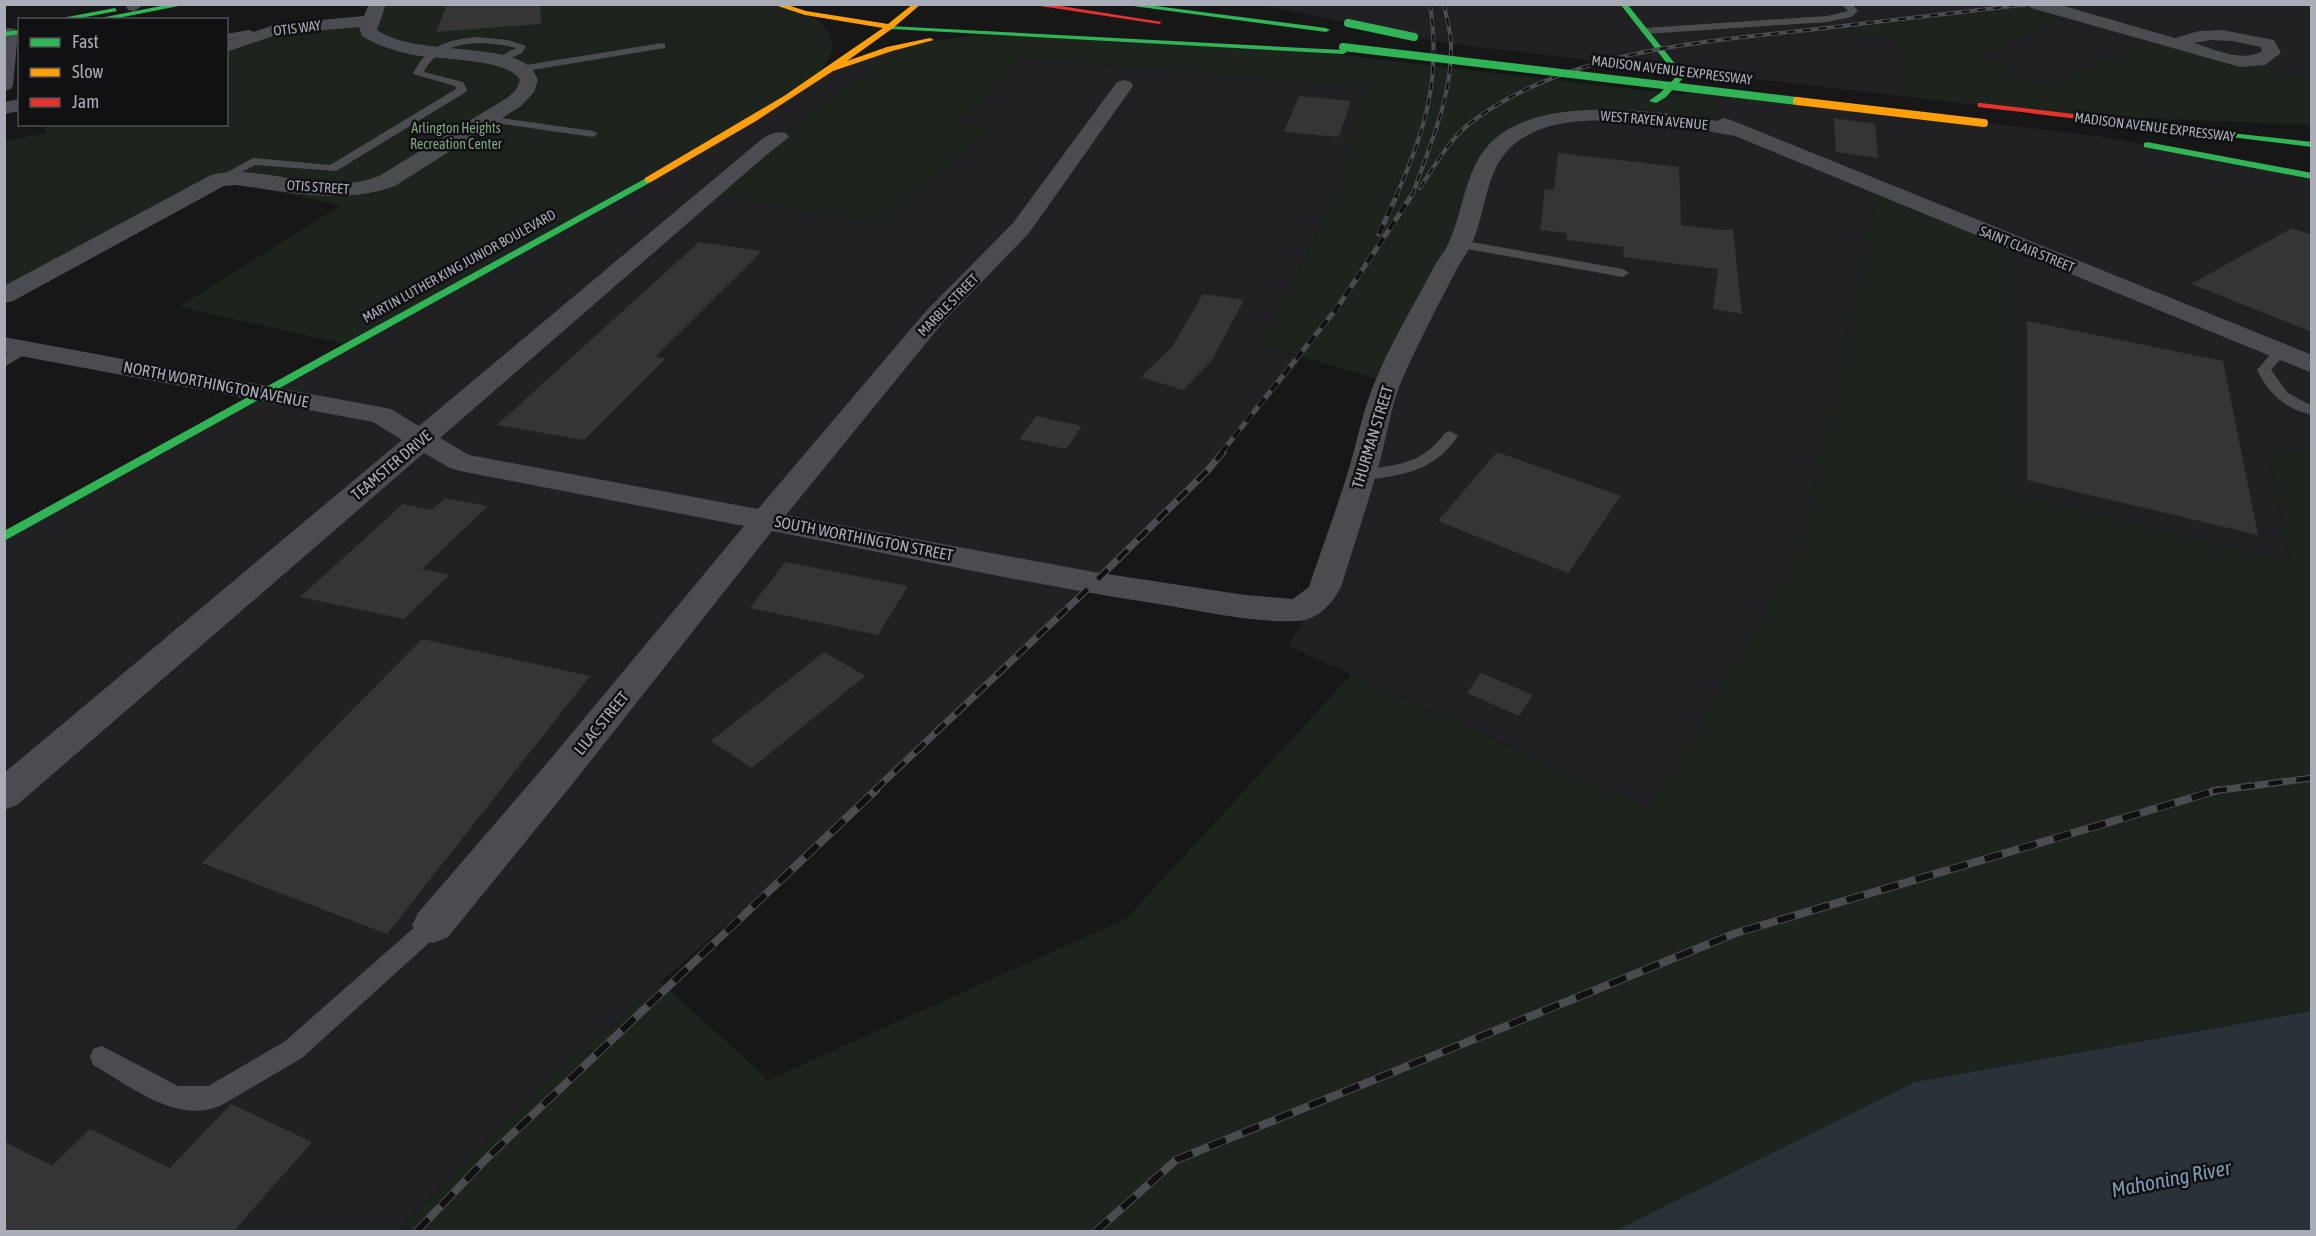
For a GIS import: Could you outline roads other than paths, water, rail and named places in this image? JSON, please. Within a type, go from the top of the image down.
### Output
[{"type":"main road","points":[[105,18],[186,4]]},
{"type":"main road","points":[[775,4],[805,13],[891,27],[1343,50]]},
{"type":"main road","name":"MARTIN LUTHER KING JUNIOR BOULEVARD","points":[[4,537],[710,146],[771,110],[876,40],[918,4]]},
{"type":"main road","name":"MADISON AVENUE EXPRESSWAY","points":[[1029,4],[1343,50],[1990,124]]},
{"type":"main road","points":[[1125,4],[1350,28],[1428,41]]},
{"type":"main road","points":[[1623,4],[1645,31],[1690,75]]},
{"type":"main road","points":[[65,18],[138,5]]},
{"type":"main road","points":[[1295,12],[1350,28]]},
{"type":"main road","points":[[805,13],[827,30]]},
{"type":"main road","points":[[831,69],[912,44],[979,33]]},
{"type":"main road","points":[[817,78],[832,49]]},
{"type":"main road","name":"MADISON AVENUE EXPRESSWAY","points":[[1651,68],[1690,75]]},
{"type":"main road","name":"WEST RAYEN AVENUE","points":[[1653,101],[1690,75]]},
{"type":"main road","name":"MADISON AVENUE EXPRESSWAY","points":[[1975,105],[2312,145]]},
{"type":"main road","points":[[2059,115],[2256,124]]},
{"type":"main road","name":"MADISON AVENUE EXPRESSWAY","points":[[2312,163],[2133,142],[2312,176]]},
{"type":"street","points":[[2037,4],[2175,45]]},
{"type":"street","points":[[374,13],[368,33],[376,40],[394,46],[500,60],[520,69]]},
{"type":"street","name":"OTIS WAY","points":[[228,46],[257,34],[277,29],[374,13]]},
{"type":"street","points":[[4,85],[11,30]]},
{"type":"street","name":"OTIS STREET","points":[[4,296],[219,180],[236,179],[337,191],[371,187],[387,181],[486,120],[525,92],[529,80],[520,69]]},
{"type":"street","name":"SAINT CLAIR STREET","points":[[1690,75],[1743,131]]},
{"type":"street","name":"MARBLE STREET","points":[[766,519],[935,316],[1021,228],[1124,86]]},
{"type":"street","points":[[1607,114],[1653,101]]},
{"type":"street","name":"SAINT CLAIR STREET","points":[[1653,101],[1694,112],[1743,131],[2312,365]]},
{"type":"street","name":"WEST RAYEN AVENUE","points":[[1460,244],[1489,156],[1513,135],[1543,123],[1607,114],[1685,121],[1743,131]]},
{"type":"street","name":"TEAMSTER DRIVE","points":[[4,795],[757,153],[780,137]]},
{"type":"street","name":"THURMAN STREET","points":[[1313,603],[1325,587],[1360,476],[1374,421],[1388,382],[1447,265],[1460,244]]},
{"type":"street","name":"NORTH WORTHINGTON AVENUE","points":[[11,352],[381,415],[422,439]]},
{"type":"street","name":"SOUTH WORTHINGTON STREET","points":[[422,439],[460,462],[1108,585],[1275,610],[1298,610],[1313,603]]},
{"type":"street","name":"LILAC STREET","points":[[434,925],[766,519]]},
{"type":"lane","points":[[1645,31],[1827,20],[1848,15],[1853,11],[1846,4]]},
{"type":"lane","points":[[228,37],[257,34]]},
{"type":"lane","points":[[520,69],[662,46]]},
{"type":"lane","points":[[219,180],[253,161],[332,170],[462,90],[459,84],[418,74],[421,62],[437,51]]},
{"type":"lane","points":[[486,120],[593,134]]},
{"type":"lane","points":[[1460,244],[1519,261],[1623,273]]},
{"type":"lane","points":[[2280,352],[2264,370],[2274,390],[2297,407],[2312,411]]},
{"type":"lane","points":[[1360,476],[1416,466],[1438,451],[1450,436]]},
{"type":"lane","points":[[102,1057],[175,1098],[211,1098],[293,1050],[434,925]]},
{"type":"water","name":"Mahoning River","points":[[2311,1011],[2311,1231],[1615,1231],[1915,1082]]},
{"type":"railway","points":[[1396,196],[1416,148],[1428,103],[1434,56],[1430,4]]},
{"type":"railway","points":[[1412,196],[1438,122],[1448,84],[1451,40],[1444,4]]},
{"type":"railway","points":[[1420,188],[1452,141],[1477,118],[1513,96],[1552,78],[1593,64],[1636,54],[1723,40],[2030,4]]},
{"type":"railway","points":[[1379,234],[1397,195]]},
{"type":"railway","points":[[1221,453],[1337,308],[1412,195]]},
{"type":"railway","points":[[874,791],[1093,584],[1208,470],[1223,452]]},
{"type":"railway","points":[[2216,791],[2312,778]]},
{"type":"railway","points":[[416,1232],[488,1157],[876,790]]},
{"type":"railway","points":[[1095,1232],[1176,1160],[1736,933],[2216,791]]},
{"type":"park label","name":"Arlington Heights Recreation Center","points":[[456,136]]}]
